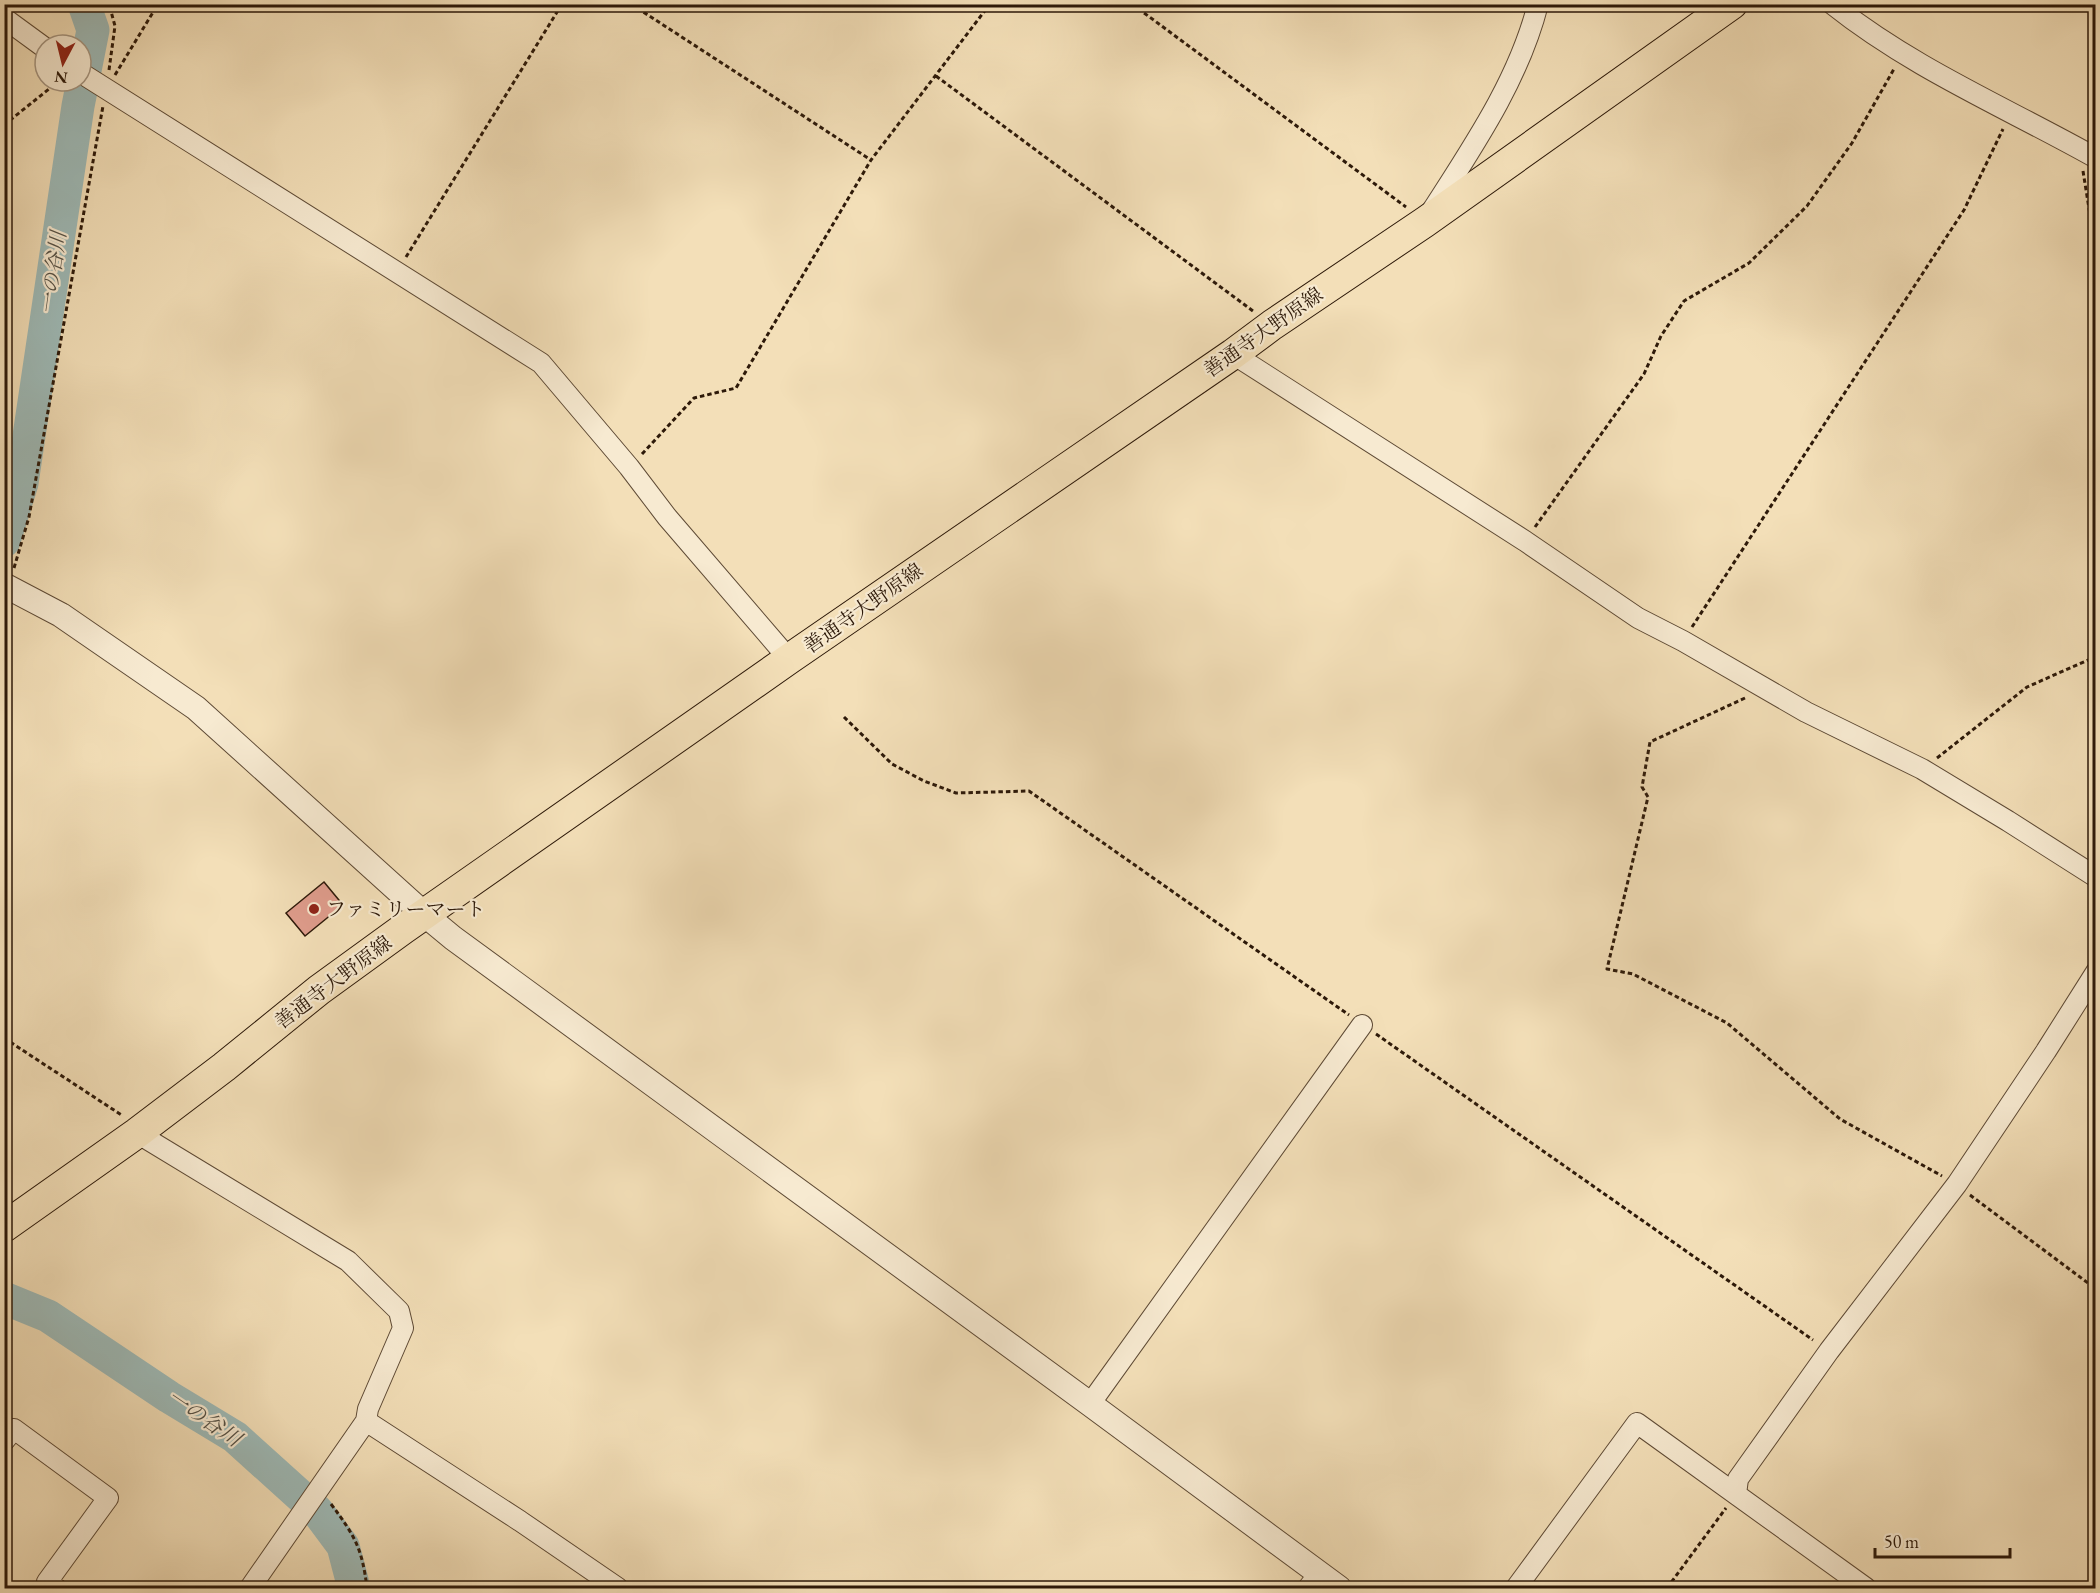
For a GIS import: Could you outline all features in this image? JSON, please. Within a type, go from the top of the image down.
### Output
[{"type":"main road","name":"善通寺大野原線","points":[[4,1227],[224,1068],[319,990],[424,914],[1272,325],[1425,222],[1732,4]]},
{"type":"street","points":[[1425,222],[1491,116],[1520,55],[1538,4]]},
{"type":"street","points":[[1832,4],[1863,29],[1903,54],[1997,107],[2088,153]]},
{"type":"street","points":[[4,18],[33,39]]},
{"type":"street","points":[[93,80],[541,363],[629,467],[667,517],[789,659]]},
{"type":"street","points":[[1233,354],[1525,541],[1638,618],[1683,641],[1806,712],[1922,769],[2096,877]]},
{"type":"street","points":[[7,586],[60,615],[196,708],[453,938],[1090,1404],[1314,1581],[1339,1588]]},
{"type":"street","points":[[1736,1494],[1738,1479],[1829,1352],[1957,1184],[2096,972]]},
{"type":"street","points":[[1090,1404],[1362,1024]]},
{"type":"street","points":[[137,1132],[348,1261],[399,1311],[403,1328],[368,1409],[366,1421],[250,1588]]},
{"type":"street","points":[[366,1421],[618,1588]]},
{"type":"street","points":[[1516,1588],[1636,1422],[1866,1588]]},
{"type":"street","points":[[4,1440],[14,1429],[108,1498],[47,1582],[56,1588]]},
{"type":"path","points":[[7,586],[29,517],[106,88],[115,26],[109,4]]},
{"type":"path","points":[[106,88],[158,4]]},
{"type":"path","points":[[397,272],[562,4]]},
{"type":"path","points":[[631,4],[871,160]]},
{"type":"path","points":[[629,467],[694,398],[736,388],[871,160],[990,4]]},
{"type":"path","points":[[1132,4],[1425,222]]},
{"type":"path","points":[[1525,541],[1644,374],[1661,336],[1684,301],[1749,263],[1807,206],[1852,143],[1903,54]]},
{"type":"path","points":[[936,76],[1272,325]]},
{"type":"path","points":[[4,125],[44,93]]},
{"type":"path","points":[[1683,641],[1964,210],[2003,129],[1997,107]]},
{"type":"path","points":[[2088,153],[2096,252]]},
{"type":"path","points":[[1922,769],[2027,687],[2088,660],[2096,664]]},
{"type":"path","points":[[1765,689],[1650,742],[1642,788],[1648,797],[1606,969],[1633,974],[1727,1023],[1840,1119],[1957,1184],[2096,1289]]},
{"type":"path","points":[[843,717],[892,764],[924,781],[956,793],[1029,791],[1829,1352]]},
{"type":"path","points":[[4,1038],[125,1117],[137,1132]]},
{"type":"path","points":[[1667,1588],[1736,1494]]},
{"type":"path","points":[[314,1498],[351,1531],[360,1550],[367,1588]]},
{"type":"building","name":"ファミリーマート","points":[[324,882],[343,905],[305,936],[286,913]]},
{"type":"waterway","name":"一の谷川","points":[[4,541],[22,483],[78,106],[93,30],[84,4]]},
{"type":"waterway","name":"一の谷川","points":[[4,1298],[48,1316],[169,1397],[235,1437],[317,1511],[343,1546],[354,1588]]},
{"type":"place","name":"ファミリーマート","points":[[314,909]]}]
